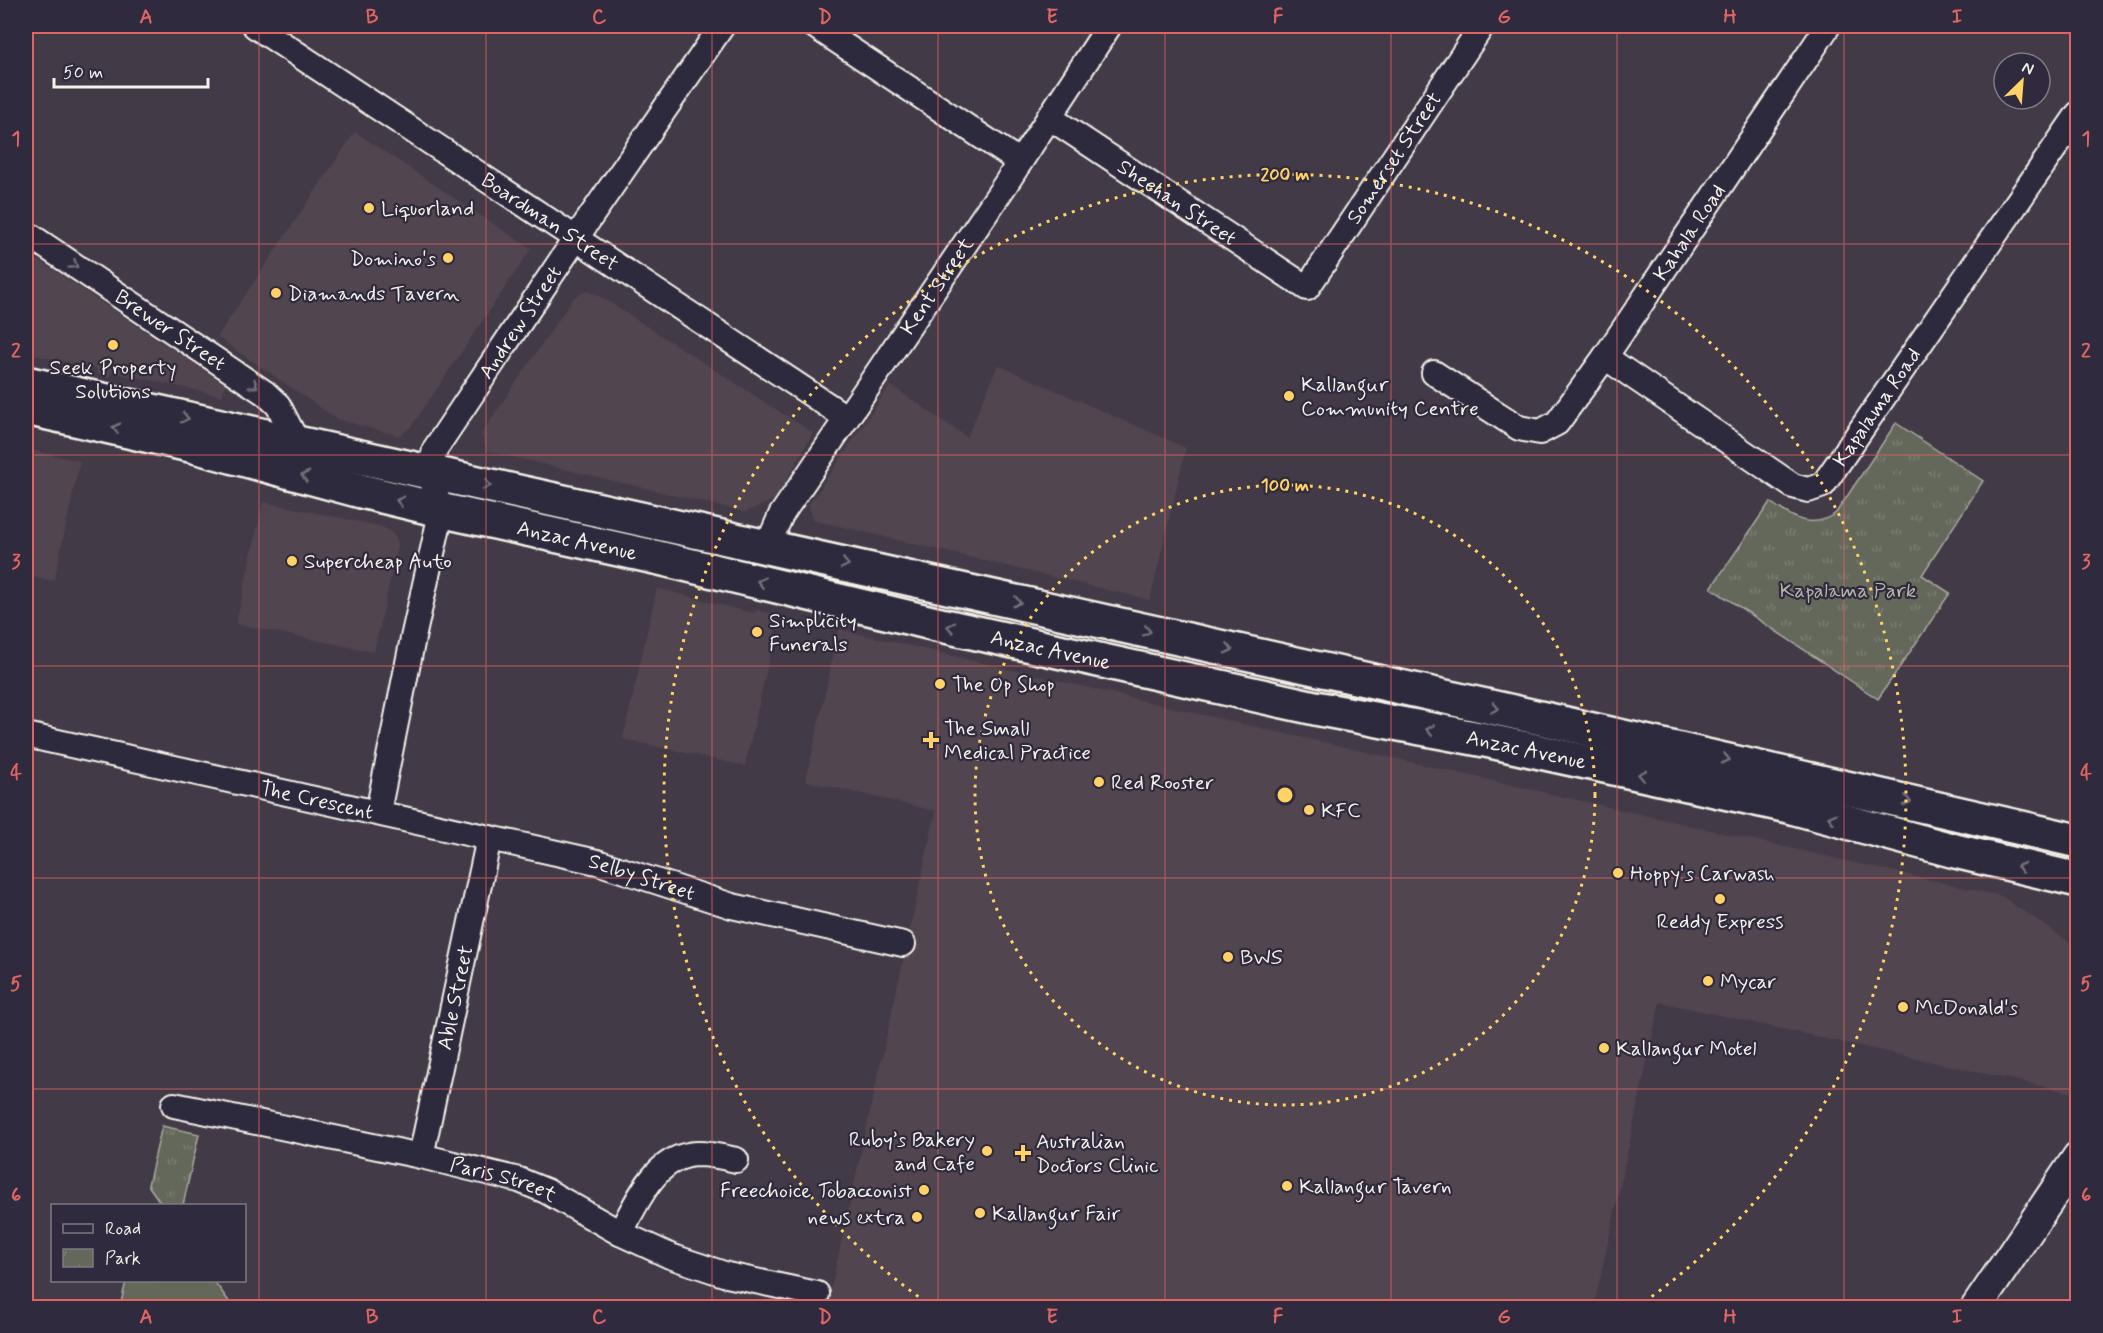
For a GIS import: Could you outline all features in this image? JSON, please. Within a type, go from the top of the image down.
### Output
[{"type":"highway","name":"Anzac Avenue","points":[[26,383],[1561,722],[2078,841]]},
{"type":"highway","name":"Anzac Avenue","points":[[26,408],[194,446],[440,510],[659,558],[944,626],[1315,708],[1485,740],[1788,807],[1955,851],[2078,880]]},
{"type":"street","name":"Boardman Street","points":[[255,26],[847,418]]},
{"type":"street","name":"Andrew Street","points":[[430,472],[435,449],[442,437],[722,26]]},
{"type":"street","points":[[815,26],[1020,162]]},
{"type":"street","name":"Kent Street","points":[[767,547],[781,515],[1020,162],[1109,26]]},
{"type":"street","name":"Somerset Street","points":[[1306,288],[1482,26]]},
{"type":"street","name":"Kahala Road","points":[[1434,373],[1519,428],[1540,432],[1557,423],[1605,357],[1828,26]]},
{"type":"street","name":"Kapalama Road","points":[[1605,357],[1793,486],[1808,490],[1823,485],[2078,114]]},
{"type":"street","name":"Sheehan Street","points":[[1049,117],[1306,288]]},
{"type":"street","name":"Brewer Street","points":[[26,233],[265,393],[278,405],[297,442]]},
{"type":"street","points":[[430,472],[440,510]]},
{"type":"street","name":"The Crescent","points":[[26,735],[378,812],[440,510]]},
{"type":"street","name":"Selby Street","points":[[378,812],[613,866],[732,906],[903,944]]},
{"type":"street","name":"Able Street","points":[[421,1156],[489,838]]},
{"type":"street","name":"Paris Street","points":[[174,1104],[421,1156],[531,1184],[620,1233],[661,1252],[706,1269],[817,1294]]},
{"type":"street","points":[[620,1233],[649,1183],[656,1173],[668,1164],[696,1154],[709,1154],[736,1160]]},
{"type":"street","points":[[1976,1308],[2078,1156]]},
{"type":"shaded area","points":[[355,132],[531,249],[411,427],[399,436],[337,419],[217,337]]},
{"type":"shaded area","points":[[26,252],[226,385],[222,396],[112,372],[110,378],[96,374],[97,369],[26,353]]},
{"type":"shaded area","points":[[587,291],[598,295],[813,433],[775,500],[745,512],[487,451],[481,434],[574,297]]},
{"type":"shaded area","points":[[998,365],[1186,448],[1150,600],[813,520],[809,505],[890,385],[967,437]]},
{"type":"shaded area","points":[[26,449],[80,461],[54,581],[26,575]]},
{"type":"shaded area","points":[[263,502],[380,526],[391,532],[397,539],[397,550],[374,652],[236,624]]},
{"type":"shaded area","points":[[657,588],[754,613],[757,610],[779,615],[745,766],[623,739]]},
{"type":"shaded area","points":[[839,629],[1212,717],[2001,896],[2077,947],[2077,1094],[1660,1002],[1594,1307],[827,1307],[936,811],[806,781]]},
{"type":"green space","name":"Kapalama Park","points":[[1896,423],[1983,481],[1922,575],[1950,593],[1878,699],[1711,588],[1770,502],[1802,520],[1818,521],[1836,513]]},
{"type":"green space","points":[[162,1126],[199,1134],[183,1204],[161,1204],[148,1185]]},
{"type":"green space","points":[[126,1282],[215,1282],[233,1307],[120,1307]]},
{"type":"place","name":"Liquorland","points":[[369,208]]},
{"type":"place","name":"Domino's","points":[[448,258]]},
{"type":"place","name":"Diamands Tavern","points":[[276,293]]},
{"type":"place","name":"Seek Property Solutions","points":[[113,345]]},
{"type":"place","name":"Kallangur Community Centre","points":[[1289,396]]},
{"type":"place","name":"Supercheap Auto","points":[[292,561]]},
{"type":"place","name":"Simplicity Funerals","points":[[757,632]]},
{"type":"place","name":"The Op Shop","points":[[940,684]]},
{"type":"place","name":"The Small Medical Practice","points":[[931,740]]},
{"type":"place","name":"Red Rooster","points":[[1099,782]]},
{"type":"place","name":"KFC","points":[[1309,810]]},
{"type":"place","name":"Hoppy's Carwash","points":[[1618,873]]},
{"type":"place","name":"Reddy Express","points":[[1720,899]]},
{"type":"place","name":"BWS","points":[[1228,957]]},
{"type":"place","name":"Mycar","points":[[1708,981]]},
{"type":"place","name":"McDonald's","points":[[1903,1007]]},
{"type":"place","name":"Kallangur Motel","points":[[1604,1048]]},
{"type":"place","name":"Ruby’s Bakery and Cafe","points":[[987,1151]]},
{"type":"place","name":"Australian Doctors Clinic","points":[[1023,1153]]},
{"type":"place","name":"Kallangur Tavern","points":[[1287,1186]]},
{"type":"place","name":"Freechoice Tobacconist","points":[[924,1190]]},
{"type":"place","name":"Kallangur Fair","points":[[980,1213]]},
{"type":"place","name":"news extra","points":[[917,1217]]}]
